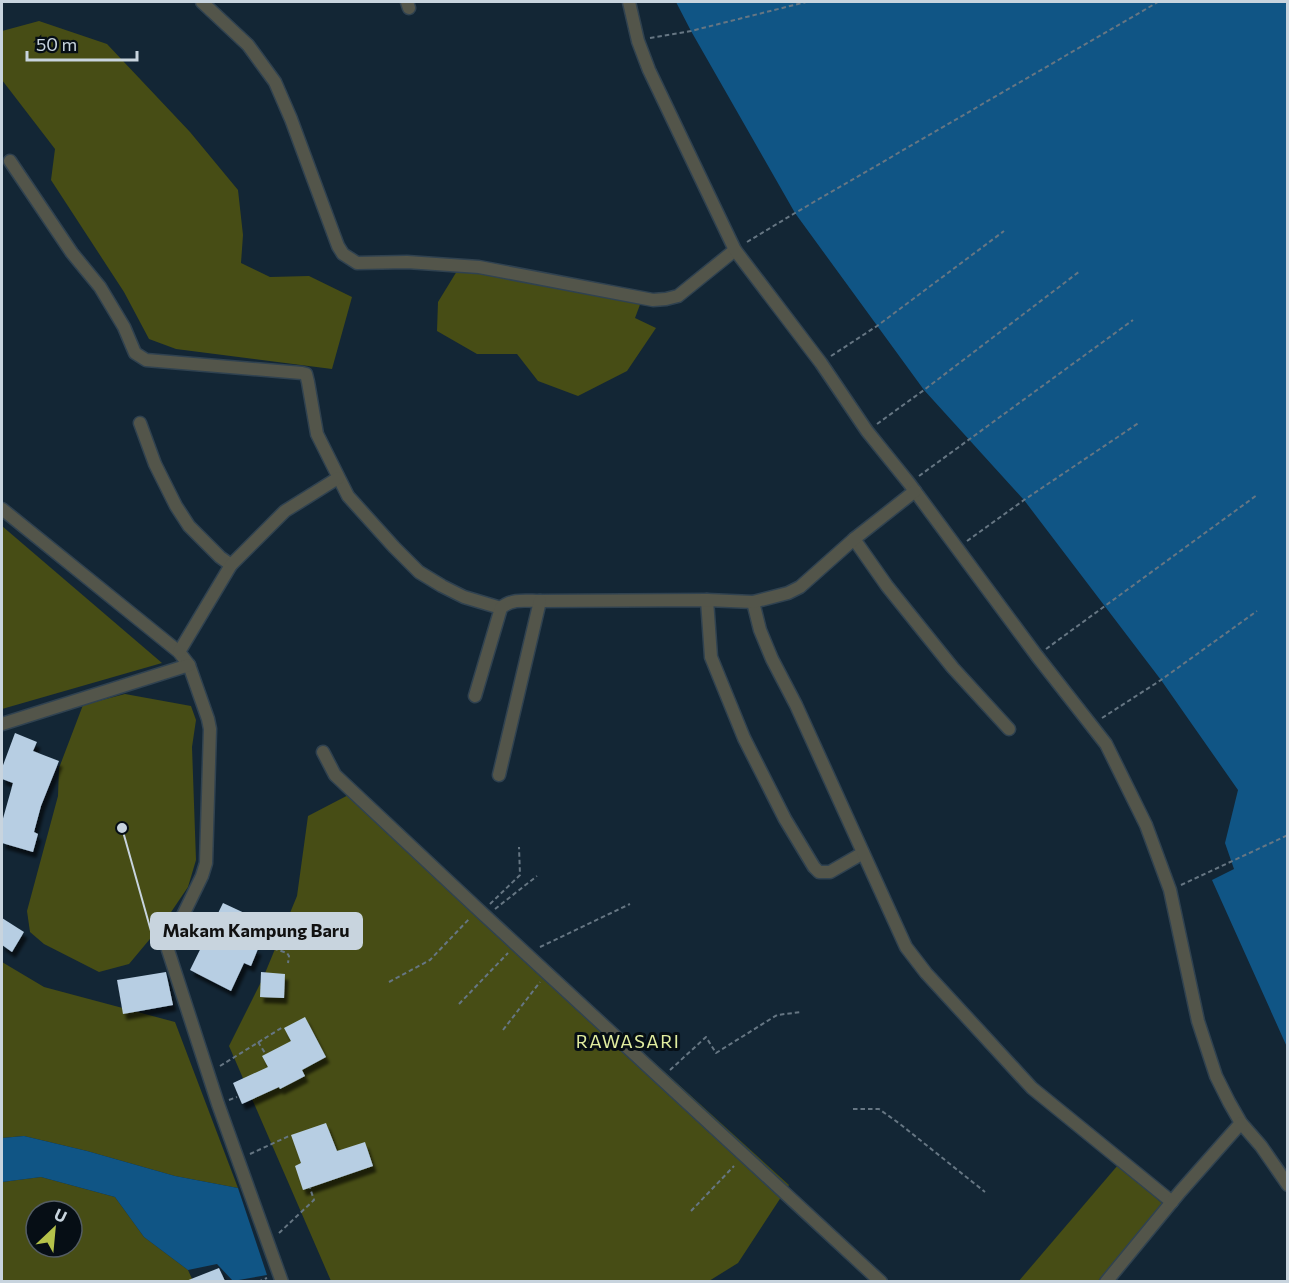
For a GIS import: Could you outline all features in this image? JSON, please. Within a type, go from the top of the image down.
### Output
[{"type":"street","points":[[202,2],[248,45],[275,82],[338,246],[343,254],[357,263],[407,262],[479,267],[653,300],[678,296],[735,250]]},
{"type":"street","points":[[629,2],[638,41],[649,70],[735,250],[822,363],[867,431],[958,547],[1037,656],[1106,744],[1146,825],[1170,890],[1198,1021],[1216,1076],[1241,1123],[1261,1146],[1287,1185]]},
{"type":"street","points":[[10,161],[72,253],[100,287],[124,327],[135,353],[147,360],[306,374],[317,434],[348,496],[419,572],[464,597],[501,608]]},
{"type":"street","points":[[140,423],[155,464],[176,506],[189,526],[231,565]]},
{"type":"street","points":[[179,652],[231,565],[285,511],[338,478]]},
{"type":"street","points":[[475,696],[501,608],[506,604],[513,601],[707,600],[753,602],[788,593],[800,587],[912,487]]},
{"type":"street","points":[[2,509],[179,652],[189,665],[210,729],[206,863],[168,950],[208,1074],[282,1281]]},
{"type":"street","points":[[854,539],[887,586],[953,668],[1009,729]]},
{"type":"street","points":[[707,600],[711,657],[723,687],[744,738],[785,819],[814,867],[819,872],[830,872],[863,853]]},
{"type":"street","points":[[499,775],[540,601]]},
{"type":"street","points":[[753,602],[760,630],[772,660],[796,705],[906,947],[926,973],[1032,1088],[1172,1202]]},
{"type":"street","points":[[2,724],[189,665]]},
{"type":"street","points":[[323,752],[335,775],[881,1281]]},
{"type":"street","points":[[1106,1281],[1241,1123]]},
{"type":"path","points":[[638,41],[690,31],[806,2]]},
{"type":"path","points":[[735,250],[1158,2]]},
{"type":"path","points":[[822,363],[877,326],[1004,231]]},
{"type":"path","points":[[867,431],[1080,271]]},
{"type":"path","points":[[912,487],[1133,320]]},
{"type":"path","points":[[958,547],[1140,422]]},
{"type":"path","points":[[1037,656],[1257,495]]},
{"type":"path","points":[[1092,725],[1161,680],[1257,611]]},
{"type":"path","points":[[1170,890],[1287,835]]},
{"type":"path","points":[[389,982],[430,960],[520,875],[519,847]]},
{"type":"path","points":[[482,913],[537,876]]},
{"type":"path","points":[[526,954],[630,904]]},
{"type":"path","points":[[185,909],[255,942],[287,953],[288,963]]},
{"type":"path","points":[[459,1005],[516,944]]},
{"type":"path","points":[[503,1030],[547,973]]},
{"type":"path","points":[[662,1079],[706,1036],[716,1053],[777,1015],[801,1012]]},
{"type":"path","points":[[208,1074],[283,1027]]},
{"type":"path","points":[[258,1042],[265,1053]]},
{"type":"path","points":[[853,1109],[879,1109],[985,1192]]},
{"type":"path","points":[[239,1159],[289,1137]]},
{"type":"path","points":[[691,1211],[744,1155]]},
{"type":"path","points":[[268,1243],[314,1200],[310,1188]]},
{"type":"green space","points":[[39,21],[107,44],[190,132],[238,190],[243,235],[241,263],[270,277],[309,276],[352,297],[332,369],[176,349],[149,339],[124,292],[51,180],[55,149],[2,80],[2,31]]},
{"type":"green space","points":[[457,271],[484,273],[641,302],[635,318],[656,328],[627,371],[578,396],[538,381],[517,354],[477,354],[437,331],[438,302]]},
{"type":"green space","points":[[2,526],[162,663],[2,709]]},
{"type":"green space","points":[[125,694],[191,706],[196,720],[192,747],[196,860],[188,887],[165,921],[129,964],[99,972],[44,944],[30,932],[27,911],[58,796],[59,768],[83,705]]},
{"type":"green space","points":[[356,791],[789,1185],[738,1263],[709,1281],[331,1281],[229,1046],[263,978],[297,896],[308,816]]},
{"type":"green space","points":[[2,962],[44,987],[175,1022],[238,1188],[175,1176],[24,1136],[2,1138]]},
{"type":"green space","points":[[1118,1165],[1164,1205],[1098,1281],[1018,1282]]},
{"type":"green space","points":[[41,1177],[115,1197],[144,1237],[188,1270],[193,1281],[2,1281],[2,1182]]},
{"type":"water","points":[[676,2],[1287,2],[1287,1047],[1212,880],[1234,869],[1225,843],[1238,790],[1161,680],[1024,500],[924,390],[795,213]]},
{"type":"water","points":[[24,1136],[175,1176],[238,1188],[267,1275],[233,1281],[217,1264],[188,1270],[144,1237],[115,1197],[41,1177],[2,1182],[2,1138]]},
{"type":"building","points":[[15,733],[37,742],[33,751],[59,761],[41,806],[34,832],[38,834],[33,852],[2,843],[2,822],[13,783],[2,779],[2,768]]},
{"type":"building","points":[[223,903],[264,922],[253,947],[258,949],[251,966],[244,963],[231,991],[190,970]]},
{"type":"building","points":[[2,918],[24,932],[12,952],[2,945]]},
{"type":"building","points":[[166,972],[173,1005],[123,1014],[117,980]]},
{"type":"building","points":[[261,972],[285,974],[284,998],[260,997]]},
{"type":"building","points":[[305,1017],[326,1057],[302,1070],[305,1076],[242,1104],[233,1083],[268,1067],[262,1056],[291,1041],[284,1028]]},
{"type":"building","points":[[326,1123],[337,1151],[365,1142],[373,1166],[303,1190],[295,1166],[301,1163],[291,1135]]},
{"type":"building","points":[[219,1268],[225,1281],[186,1281]]},
{"type":"place","name":"Makam Kampung Baru","points":[[122,828]]},
{"type":"district","name":"RAWASARI","points":[[628,1042]]}]
